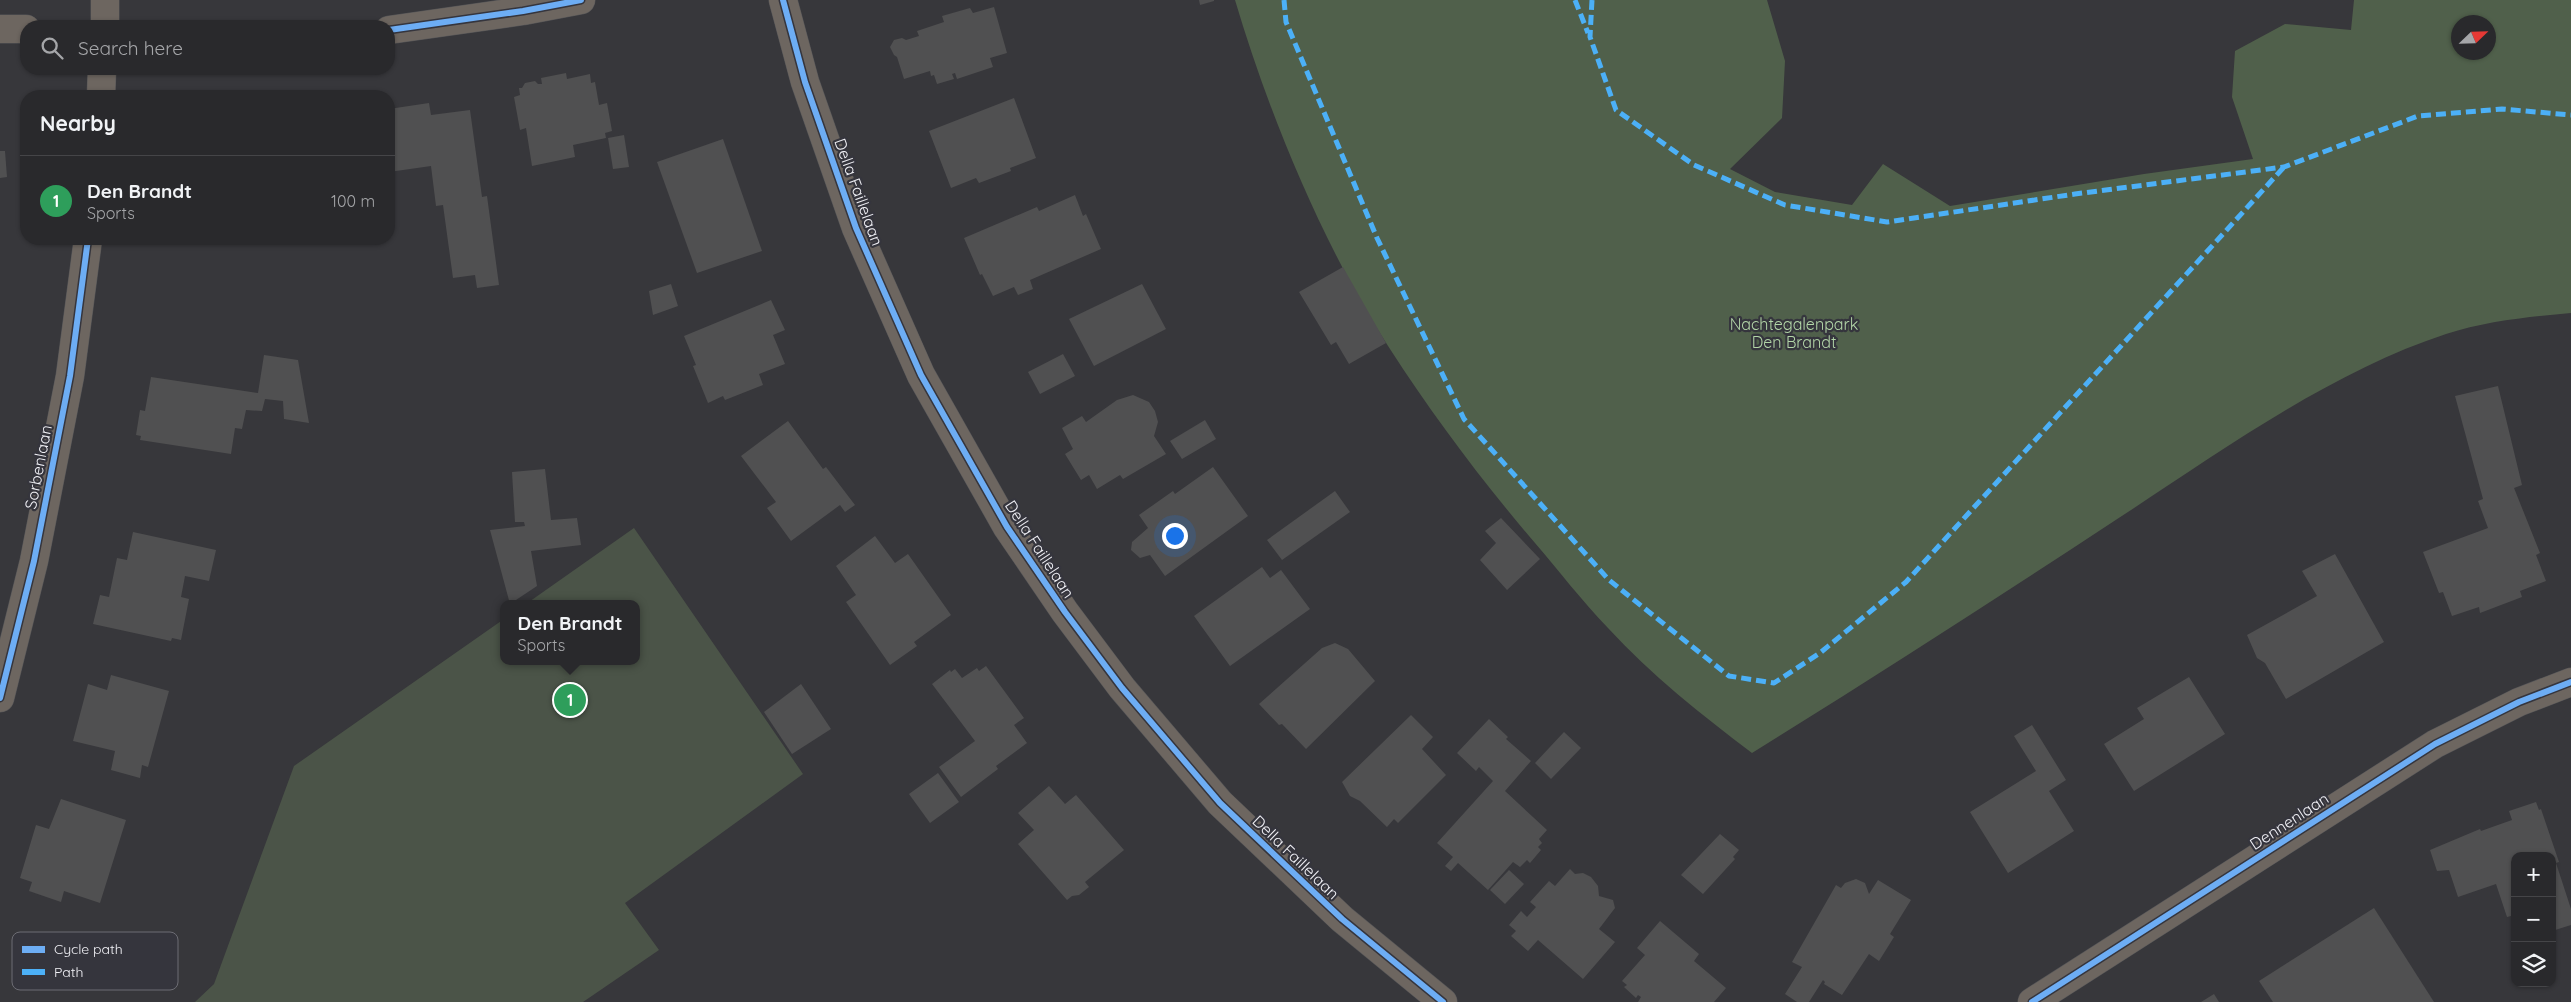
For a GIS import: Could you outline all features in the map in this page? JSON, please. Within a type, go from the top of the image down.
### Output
[{"type":"street","points":[[105,0],[105,20]]},
{"type":"street","points":[[395,29],[523,11],[581,0]]},
{"type":"street","name":"Della Faillelaan","points":[[784,0],[805,82],[856,228],[921,375],[1007,527],[1064,612],[1122,688],[1220,803],[1342,919],[1443,1002]]},
{"type":"street","points":[[0,29],[20,29]]},
{"type":"street","points":[[101,90],[102,75]]},
{"type":"street","name":"Sorbenlaan","points":[[0,698],[34,561],[70,376],[87,245]]},
{"type":"street","name":"Dennenlaan","points":[[2032,1002],[2435,744],[2519,702],[2571,682]]},
{"type":"green space","name":"Nachtegalenpark Den Brandt","points":[[1235,0],[1767,0],[1785,61],[1782,118],[1730,169],[1775,192],[1852,205],[1883,164],[1950,206],[2144,174],[2253,159],[2232,97],[2235,51],[2285,24],[2351,30],[2354,0],[2571,0],[2571,313],[2492,323],[2446,334],[2401,351],[2312,395],[2268,421],[1971,614],[1752,753],[1659,678],[1624,645],[1580,597],[1515,520],[1441,424],[1390,349],[1343,268],[1300,180],[1264,89]]},
{"type":"green space","points":[[634,528],[803,774],[625,903],[659,950],[583,1002],[195,1002],[214,984],[294,766],[500,622],[500,665],[640,665],[640,600],[532,600]]},
{"type":"building","points":[[1199,0],[1214,0],[1214,1],[1200,5]]},
{"type":"building","points":[[994,7],[1007,53],[990,58],[993,67],[957,79],[955,73],[952,74],[954,79],[937,84],[934,75],[931,76],[930,71],[904,79],[897,57],[890,47],[894,40],[902,38],[906,40],[919,36],[917,31],[944,22],[942,16],[970,8],[973,13]]},
{"type":"building","points":[[566,73],[567,79],[590,74],[591,83],[595,82],[599,105],[607,103],[612,131],[605,133],[606,138],[573,145],[575,157],[532,166],[526,128],[520,130],[514,97],[520,95],[519,88],[522,88],[525,83],[535,81],[538,84],[542,84],[541,78]]},
{"type":"building","points":[[1014,98],[1036,158],[1010,168],[1011,171],[979,183],[976,178],[951,188],[929,131]]},
{"type":"building","points":[[429,103],[431,115],[470,110],[482,197],[487,196],[499,285],[477,288],[475,275],[453,278],[443,205],[436,206],[431,166],[395,171],[395,108]]},
{"type":"building","points":[[624,135],[629,167],[613,169],[608,138]]},
{"type":"building","points":[[723,139],[762,251],[697,273],[657,162]]},
{"type":"building","points":[[0,151],[5,151],[7,177],[0,178]]},
{"type":"building","points":[[1075,195],[1083,216],[1086,214],[1101,249],[1030,280],[1033,289],[1018,295],[1014,287],[993,296],[982,274],[980,275],[964,238],[1037,207],[1039,211]]},
{"type":"building","points":[[1343,267],[1386,343],[1349,364],[1336,342],[1331,345],[1299,292]]},
{"type":"building","points":[[671,284],[678,306],[653,315],[649,291]]},
{"type":"building","points":[[1142,284],[1166,329],[1094,366],[1069,319]]},
{"type":"building","points":[[771,300],[785,330],[773,335],[785,364],[759,374],[763,385],[725,400],[723,396],[708,403],[693,366],[696,365],[684,336]]},
{"type":"building","points":[[1063,354],[1075,376],[1040,394],[1028,372]]},
{"type":"building","points":[[264,355],[298,360],[309,423],[284,419],[283,401],[265,399],[262,411],[246,410],[242,429],[235,428],[231,454],[140,440],[141,436],[136,435],[140,410],[145,411],[151,377],[258,393]]},
{"type":"building","points":[[2498,386],[2522,485],[2514,488],[2540,553],[2536,555],[2546,581],[2520,591],[2522,597],[2480,613],[2479,607],[2452,616],[2443,592],[2439,593],[2423,552],[2488,528],[2478,501],[2483,499],[2455,396]]},
{"type":"building","points":[[1133,395],[1149,402],[1155,411],[1158,422],[1154,436],[1166,454],[1123,479],[1120,475],[1097,489],[1089,475],[1081,480],[1065,454],[1073,449],[1062,428],[1082,416],[1086,422],[1117,400]]},
{"type":"building","points":[[1205,420],[1216,439],[1182,459],[1170,441]]},
{"type":"building","points":[[788,421],[823,469],[826,467],[855,505],[845,512],[840,505],[791,541],[767,508],[776,502],[741,456]]},
{"type":"building","points":[[1213,467],[1248,516],[1165,576],[1150,555],[1140,558],[1131,550],[1132,542],[1148,528],[1139,515],[1173,491],[1175,494]]},
{"type":"building","points":[[545,469],[551,520],[577,518],[581,545],[531,551],[537,586],[516,600],[509,600],[490,530],[525,526],[524,522],[515,522],[512,472]]},
{"type":"building","points":[[1335,491],[1350,512],[1282,560],[1267,540]]},
{"type":"building","points":[[1501,518],[1540,559],[1507,590],[1480,560],[1496,543],[1485,531]]},
{"type":"building","points":[[133,532],[216,550],[209,581],[185,576],[181,597],[189,599],[181,640],[172,638],[171,641],[93,624],[100,595],[109,597],[117,558],[127,560]]},
{"type":"building","points":[[875,536],[895,563],[908,554],[951,615],[914,642],[917,646],[890,665],[846,602],[856,595],[836,566]]},
{"type":"building","points":[[2335,554],[2384,642],[2286,699],[2265,663],[2257,658],[2247,635],[2317,596],[2302,571]]},
{"type":"building","points":[[1262,567],[1270,578],[1281,570],[1310,609],[1230,666],[1194,616]]},
{"type":"building","points":[[1335,643],[1348,649],[1375,681],[1306,749],[1259,704],[1322,648]]},
{"type":"building","points":[[986,666],[1024,718],[1014,725],[1027,743],[996,766],[998,769],[961,797],[939,767],[975,741],[932,684],[950,670],[951,672],[955,669],[962,678],[977,668],[979,671]]},
{"type":"building","points":[[111,675],[169,691],[148,767],[142,765],[140,778],[111,770],[115,751],[73,741],[88,684],[107,690]]},
{"type":"building","points":[[2189,677],[2225,734],[2134,791],[2104,744],[2144,719],[2137,708]]},
{"type":"building","points":[[801,684],[831,729],[792,754],[764,712]]},
{"type":"building","points":[[1411,715],[1433,737],[1422,749],[1446,775],[1398,823],[1394,819],[1387,827],[1360,801],[1350,796],[1342,782]]},
{"type":"building","points":[[1489,719],[1508,737],[1506,739],[1531,761],[1505,791],[1547,830],[1539,839],[1542,843],[1538,847],[1541,850],[1530,863],[1527,860],[1520,867],[1513,862],[1488,890],[1458,863],[1451,871],[1445,866],[1453,857],[1437,843],[1493,781],[1479,767],[1476,771],[1457,753]]},
{"type":"building","points":[[2032,725],[2066,780],[2049,791],[2074,831],[2008,873],[1970,812],[2036,771],[2014,736]]},
{"type":"building","points":[[1564,732],[1581,748],[1551,779],[1535,763]]},
{"type":"building","points":[[938,773],[959,802],[930,823],[909,794]]},
{"type":"building","points":[[1049,786],[1065,804],[1076,795],[1124,850],[1085,882],[1089,887],[1079,895],[1072,896],[1067,900],[1018,844],[1034,830],[1018,813]]},
{"type":"building","points":[[61,799],[126,820],[100,903],[64,891],[61,902],[29,891],[32,882],[20,878],[36,825],[49,829]]},
{"type":"building","points":[[2536,802],[2539,810],[2541,809],[2556,852],[2511,852],[2511,916],[2507,917],[2496,884],[2458,897],[2449,870],[2437,871],[2430,850],[2480,829],[2481,831],[2512,820],[2509,811]]},
{"type":"building","points":[[1720,834],[1739,850],[1733,857],[1735,859],[1703,894],[1681,875]]},
{"type":"building","points":[[2556,863],[2571,909],[2571,925],[2556,930]]},
{"type":"building","points":[[1570,869],[1575,874],[1583,873],[1591,877],[1598,886],[1599,896],[1613,900],[1615,908],[1599,929],[1615,942],[1583,979],[1538,940],[1528,951],[1511,936],[1516,931],[1509,925],[1521,911],[1527,917],[1536,907],[1530,902],[1549,881],[1555,886]]},
{"type":"building","points":[[1509,870],[1524,884],[1505,904],[1490,890]]},
{"type":"building","points":[[1856,879],[1865,883],[1869,894],[1878,880],[1911,900],[1890,934],[1894,937],[1879,961],[1869,954],[1842,995],[1824,984],[1823,980],[1809,1002],[1797,1002],[1785,994],[1802,967],[1792,962],[1836,885],[1841,888],[1845,883]]},
{"type":"building","points":[[2374,908],[2434,1002],[2273,1002],[2259,981]]},
{"type":"building","points":[[1660,921],[1699,954],[1694,961],[1726,988],[1714,1002],[1638,1002],[1641,997],[1638,995],[1636,998],[1624,987],[1627,985],[1622,981],[1645,955],[1637,948]]},
{"type":"building","points":[[2214,994],[2219,1002],[2201,1002]]},
{"type":"marked path","points":[[1284,0],[1286,22],[1377,238],[1464,419],[1609,580],[1729,676],[1774,683],[1820,653],[1906,582],[2284,167]]},
{"type":"marked path","points":[[1575,0],[1588,33]]},
{"type":"marked path","points":[[1592,0],[1590,37],[1616,110],[1694,165],[1785,205],[1887,222],[2075,194],[2284,167],[2418,116],[2502,109],[2571,115]]},
{"type":"cycle path","points":[[395,29],[523,11],[581,0]]},
{"type":"cycle path","points":[[783,0],[805,82],[856,228],[921,375],[1007,527],[1065,612],[1122,688],[1220,803],[1342,919],[1443,1002]]},
{"type":"cycle path","points":[[0,698],[34,561],[70,376],[87,245]]},
{"type":"cycle path","points":[[2032,1002],[2435,744],[2519,702],[2571,682]]},
{"type":"place","name":"Den Brandt","points":[[570,700]]}]
